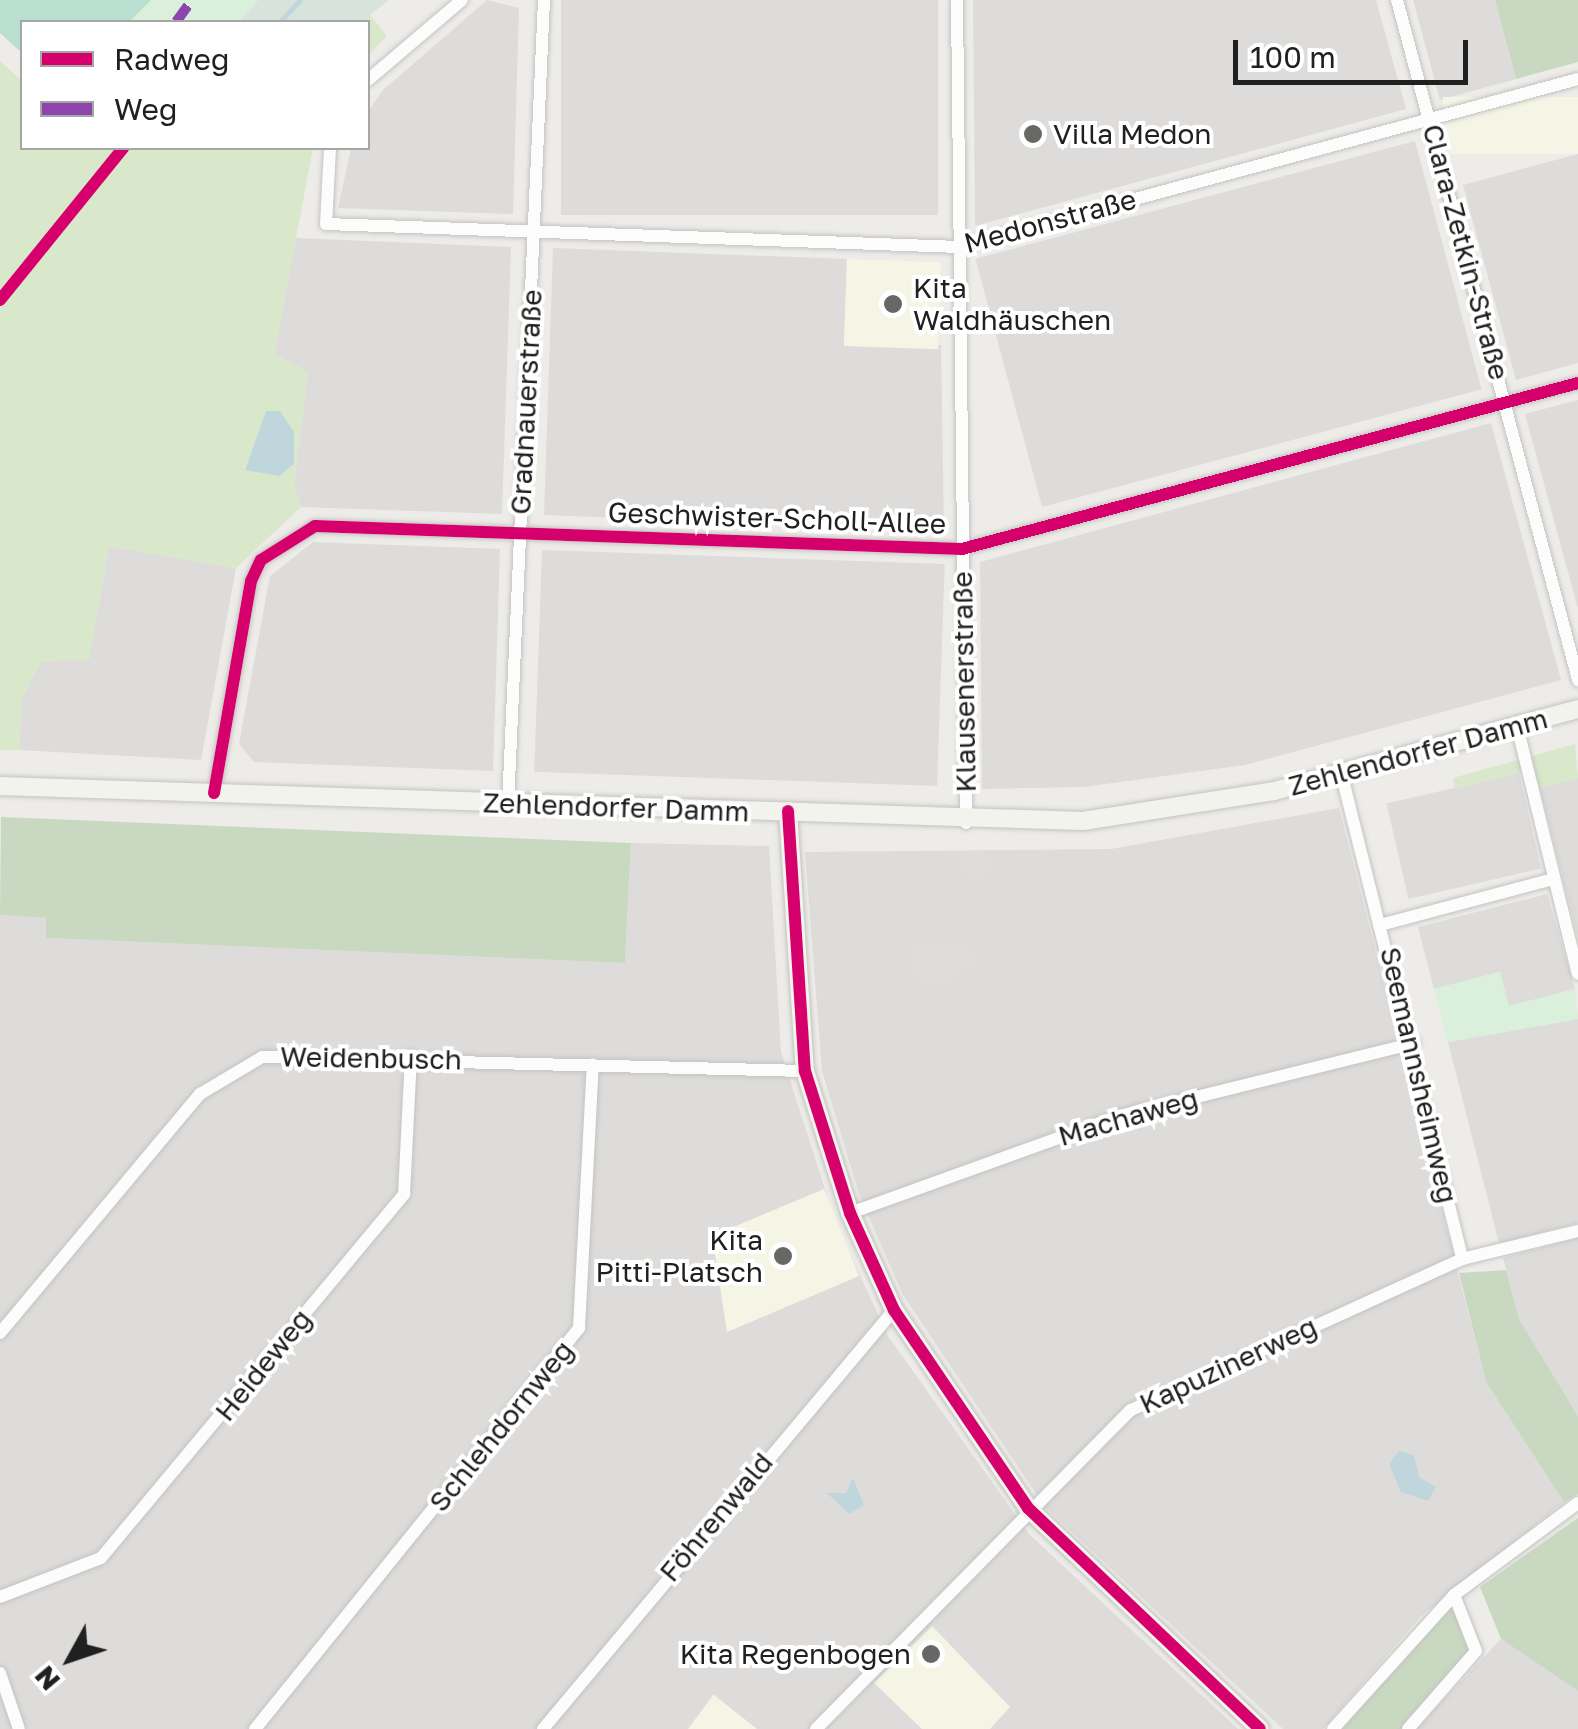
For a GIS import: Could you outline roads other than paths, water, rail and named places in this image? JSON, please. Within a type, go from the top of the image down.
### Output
[{"type":"main road","name":"Zehlendorfer Damm","points":[[0,786],[788,811],[966,823],[1113,818],[1342,776],[1578,709]]},
{"type":"main road","points":[[788,811],[805,1071],[850,1214],[894,1310],[1028,1508],[1260,1729]]},
{"type":"street","points":[[370,78],[462,0]]},
{"type":"street","name":"Gradnauerstraße","points":[[508,805],[544,0]]},
{"type":"street","name":"Klausenerstraße","points":[[957,0],[966,823]]},
{"type":"street","name":"Clara-Zetkin-Straße","points":[[1397,0],[1578,680]]},
{"type":"street","name":"Medonstraße","points":[[330,150],[326,224],[958,247],[1578,79]]},
{"type":"street","name":"Geschwister-Scholl-Allee","points":[[214,793],[261,560],[315,526],[962,548],[1578,383]]},
{"type":"street","points":[[1516,726],[1578,974]]},
{"type":"street","name":"Seemannsheimweg","points":[[1342,776],[1414,1043],[1462,1259]]},
{"type":"street","points":[[1384,924],[1553,879]]},
{"type":"street","name":"Machaweg","points":[[850,1214],[1079,1128],[1414,1043]]},
{"type":"street","name":"Weidenbusch","points":[[0,1333],[200,1094],[235,1068],[289,1051],[805,1071]]},
{"type":"street","name":"Heideweg","points":[[0,1597],[101,1558],[404,1194],[411,1056]]},
{"type":"street","name":"Schlehdornweg","points":[[255,1729],[579,1328],[593,1064]]},
{"type":"street","points":[[1462,1259],[1578,1230]]},
{"type":"street","name":"Kapuzinerweg","points":[[816,1729],[1028,1508],[1156,1393],[1462,1259]]},
{"type":"street","name":"Föhrenwald","points":[[543,1729],[894,1310]]},
{"type":"street","points":[[1333,1729],[1454,1595],[1577,1504]]},
{"type":"street","points":[[1408,1729],[1476,1651],[1454,1595]]},
{"type":"street","points":[[0,1673],[19,1729]]},
{"type":"water","points":[[266,411],[280,411],[294,432],[294,464],[279,476],[245,470]]},
{"type":"water","points":[[1399,1451],[1414,1455],[1419,1477],[1436,1487],[1428,1501],[1401,1492],[1389,1464]]},
{"type":"water","points":[[853,1478],[864,1505],[849,1514],[827,1493],[846,1493]]},
{"type":"waterway","points":[[281,20],[300,0]]},
{"type":"place","name":"Villa Medon","points":[[1033,134]]},
{"type":"place","name":"Kita Waldhäuschen","points":[[893,304]]},
{"type":"place","name":"Kita Pitti-Platsch","points":[[783,1256]]},
{"type":"place","name":"Kita Regenbogen","points":[[931,1654]]}]
